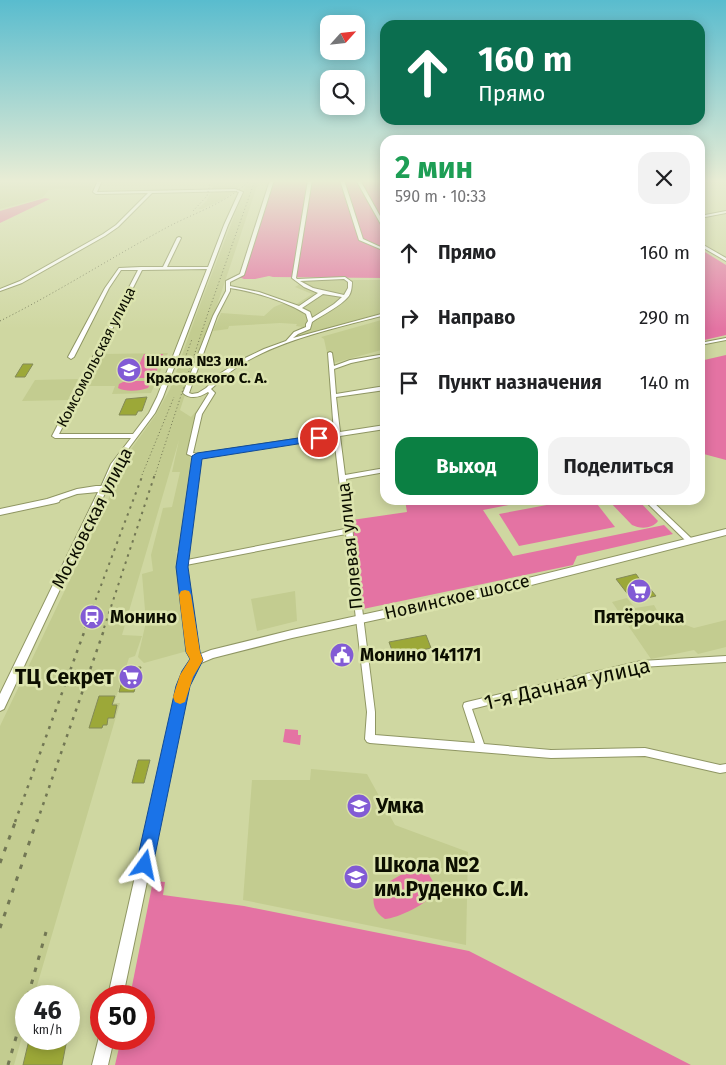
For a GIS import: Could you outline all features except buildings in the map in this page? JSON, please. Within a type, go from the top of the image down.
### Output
[{"type":"main road","points":[[0,512],[51,500],[102,492]]},
{"type":"main road","name":"Московская улица","points":[[0,706],[102,492]]},
{"type":"main road","name":"Новинское шоссе","points":[[194,659],[226,650],[504,588],[726,532]]},
{"type":"main road","points":[[117,985],[183,686],[194,659]]},
{"type":"main road","points":[[100,1065],[103,1050]]},
{"type":"street","points":[[0,290],[21,282],[111,230]]},
{"type":"street","name":"Московская улица","points":[[102,492],[114,464],[152,413],[160,397],[225,230]]},
{"type":"street","points":[[256,230],[242,275],[228,281],[229,287],[186,393],[204,398],[190,454],[197,456],[380,428]]},
{"type":"street","points":[[302,230],[294,278],[301,284],[322,292],[346,297]]},
{"type":"street","points":[[358,230],[361,240],[380,248]]},
{"type":"street","points":[[165,268],[179,238]]},
{"type":"street","points":[[705,247],[726,260]]},
{"type":"street","points":[[71,357],[107,288],[120,269],[141,268]]},
{"type":"street","name":"Комсомольская улица","points":[[134,436],[55,436],[141,268],[209,268]]},
{"type":"street","points":[[296,280],[346,278],[351,284],[349,294],[346,297],[310,321]]},
{"type":"street","points":[[229,287],[242,289],[300,307],[308,313],[310,321],[308,328],[296,333],[284,343]]},
{"type":"street","points":[[300,307],[322,292]]},
{"type":"street","points":[[195,396],[209,390],[231,370],[260,353],[284,343],[380,315]]},
{"type":"street","points":[[705,343],[726,339]]},
{"type":"street","name":"Полевая улица","points":[[330,352],[336,435],[371,712],[370,739],[481,748]]},
{"type":"street","points":[[332,368],[380,356]]},
{"type":"street","points":[[334,396],[380,389]]},
{"type":"street","points":[[202,406],[212,393],[209,390]]},
{"type":"street","points":[[194,659],[182,563],[197,456]]},
{"type":"street","points":[[342,478],[380,471]]},
{"type":"street","points":[[652,505],[689,540]]},
{"type":"street","points":[[182,563],[349,531]]},
{"type":"street","name":"1-я Дачная улица","points":[[481,748],[468,706],[641,664],[726,659]]},
{"type":"street","points":[[481,748],[551,754],[644,752],[726,768]]},
{"type":"shaded area","points":[[229,230],[242,230],[180,410],[191,417],[200,407],[191,432],[188,455],[192,460],[197,460],[181,550],[176,551],[191,650],[144,663],[138,657],[146,622],[142,574],[153,571],[151,555],[163,508],[172,507],[180,472],[172,472],[179,440],[122,635],[142,636],[135,656],[129,658],[114,703],[120,703],[37,985],[15,985],[15,1050],[18,1050],[14,1065],[0,1065],[0,726],[108,500],[124,459],[155,416],[170,389]]},
{"type":"shaded area","points":[[254,230],[356,230],[360,241],[380,249],[380,278],[269,276],[244,279],[239,277]]},
{"type":"shaded area","points":[[360,230],[380,230],[380,246],[363,238]]},
{"type":"shaded area","points":[[705,252],[726,265],[726,335],[705,340]]},
{"type":"shaded area","points":[[307,280],[380,280],[380,313],[297,337],[293,333],[302,327],[296,326],[297,324],[229,326],[228,329],[213,331],[221,313],[264,316],[274,307],[286,302],[295,305],[312,294],[295,287]]},
{"type":"shaded area","points":[[380,320],[380,350],[334,363],[333,353],[327,353],[324,339],[321,337]]},
{"type":"shaded area","name":"Школа №3 им. Красовского С. А.","points":[[168,353],[151,393],[112,394],[115,386],[88,386],[104,354]]},
{"type":"shaded area","points":[[144,354],[163,354],[154,378],[133,378]]},
{"type":"shaded area","points":[[726,355],[726,460],[705,454],[705,360]]},
{"type":"shaded area","points":[[78,379],[68,400],[22,401],[35,380]]},
{"type":"shaded area","points":[[125,381],[146,381],[150,384],[148,388],[137,390],[118,388],[119,384]]},
{"type":"shaded area","points":[[406,505],[509,505],[483,510],[513,556],[664,525],[673,534],[577,556],[573,565],[363,609],[352,520],[407,512]]},
{"type":"shaded area","points":[[547,505],[598,505],[615,527],[519,546],[499,514]]},
{"type":"shaded area","points":[[613,505],[643,505],[658,521],[653,526],[646,528],[632,525]]},
{"type":"shaded area","points":[[295,591],[297,621],[257,631],[251,599]]},
{"type":"shaded area","points":[[627,598],[635,608],[654,605],[660,616],[675,615],[683,624],[694,628],[726,620],[726,647],[698,654],[694,650],[651,659],[612,602]]},
{"type":"shaded area","points":[[285,729],[298,730],[298,735],[301,735],[300,745],[283,742]]},
{"type":"shaded area","name":"Школа №2 им.Руденко С.И.","points":[[311,769],[367,774],[395,825],[468,852],[466,945],[243,900],[252,780],[310,780]]},
{"type":"shaded area","points":[[416,866],[426,870],[435,891],[421,905],[397,916],[385,919],[375,907],[373,900],[375,892],[380,887]]},
{"type":"shaded area","points":[[153,881],[165,882],[163,895],[244,906],[469,951],[691,1065],[115,1065],[118,1050],[155,1050],[155,985],[132,985]]},
{"type":"railway","points":[[0,321],[163,230]]},
{"type":"railway","points":[[155,475],[237,230]]},
{"type":"railway","points":[[184,361],[192,339]]},
{"type":"railway","points":[[142,475],[174,397]]},
{"type":"railway","points":[[85,628],[143,474]]},
{"type":"railway","points":[[104,628],[155,474]]},
{"type":"railway","points":[[15,822],[86,627]]},
{"type":"railway","points":[[37,822],[105,627]]},
{"type":"railway","points":[[0,863],[16,820]]},
{"type":"railway","points":[[0,928],[37,820]]},
{"type":"railway","points":[[31,985],[46,932]]},
{"type":"railway","points":[[8,1065],[15,1041]]},
{"type":"slow traffic","points":[[180,697],[186,675],[197,660],[193,652],[185,595]]},
{"type":"place","name":"Школа №3 им. Красовского С. А.","points":[[129,370]]},
{"type":"place","name":"Пятёрочка","points":[[639,591]]},
{"type":"place","name":"Монино","points":[[92,617]]},
{"type":"place","name":"Монино 141171","points":[[342,655]]},
{"type":"place","name":"ТЦ Секрет","points":[[131,677]]},
{"type":"place","name":"Умка","points":[[359,806]]},
{"type":"place","name":"Школа №2 им.Руденко С.И.","points":[[356,877]]},
{"type":"route","points":[[145,865],[183,686],[186,675],[197,660],[193,652],[182,567],[197,456],[319,438]]}]
